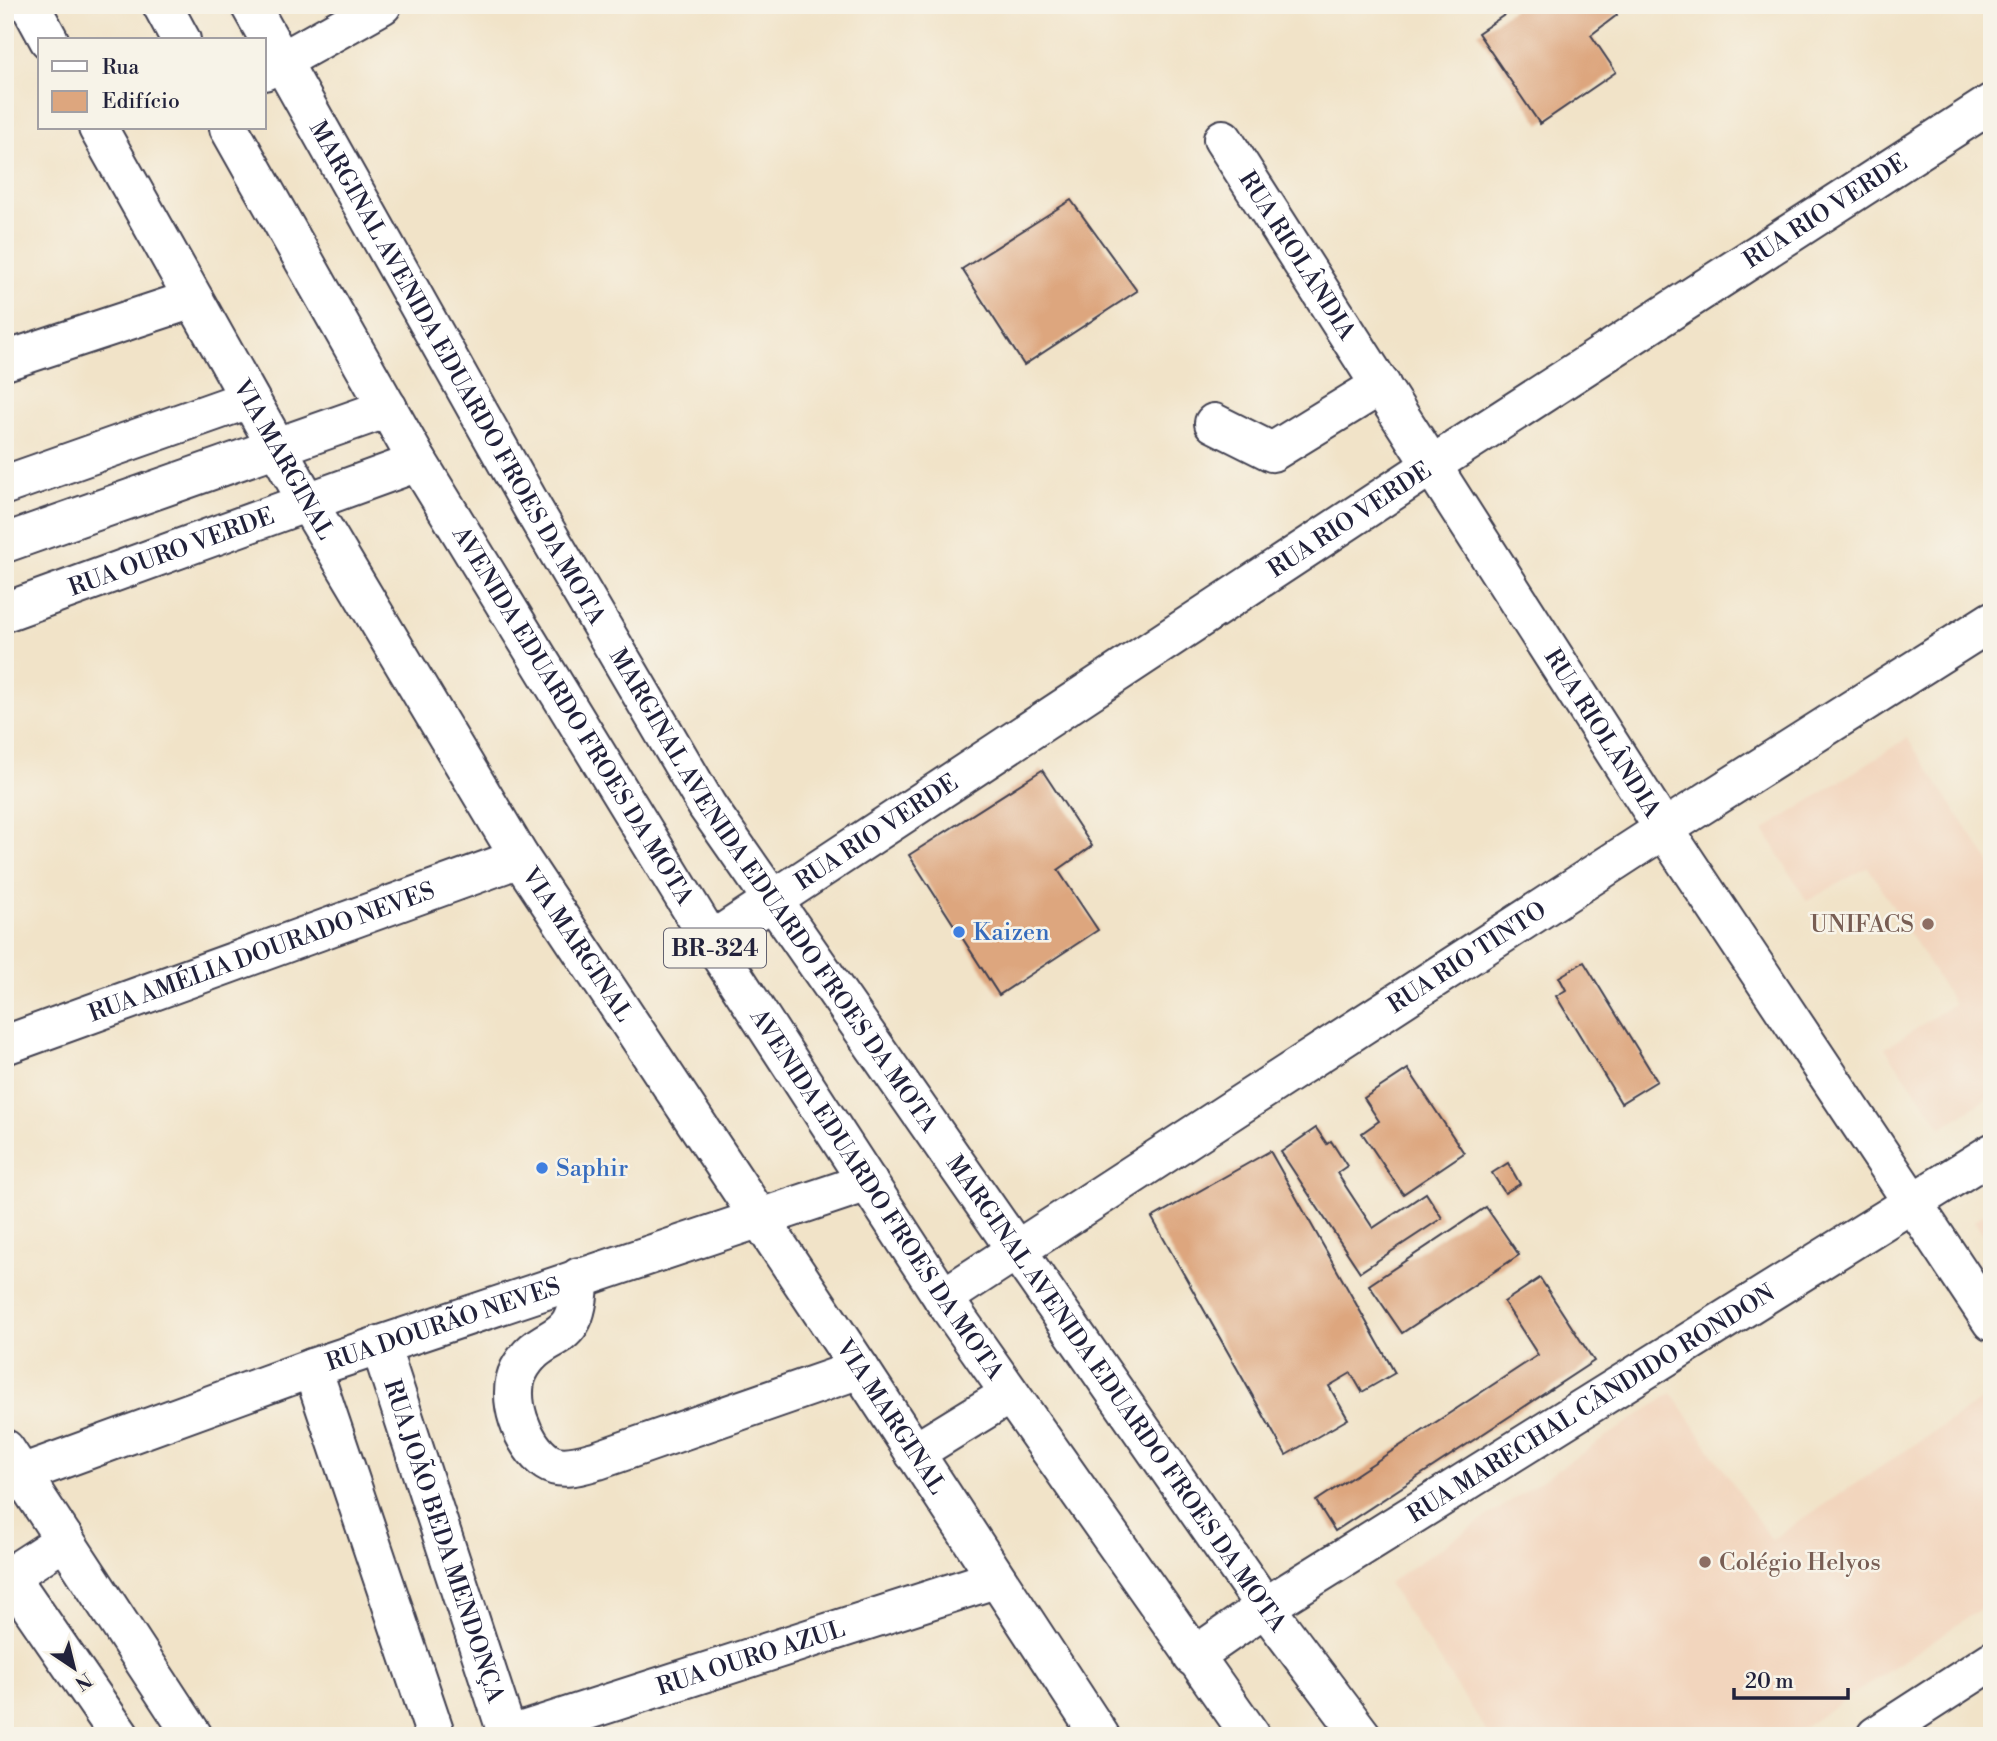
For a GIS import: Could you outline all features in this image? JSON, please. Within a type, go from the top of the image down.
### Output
[{"type":"main road","points":[[30,5],[48,38]]},
{"type":"main road","points":[[162,5],[180,38]]},
{"type":"main road","name":"MARGINAL AVENIDA EDUARDO FROES DA MOTA","points":[[250,5],[262,38]]},
{"type":"main road","points":[[273,66],[382,5]]},
{"type":"main road","name":"MARGINAL AVENIDA EDUARDO FROES DA MOTA","points":[[266,47],[273,66],[706,806],[771,903],[1265,1607],[1362,1736]]},
{"type":"main road","name":"RUA RIO VERDE","points":[[711,942],[1432,465],[1992,103]]},
{"type":"main road","name":"VIA MARGINAL","points":[[99,130],[309,503],[520,858],[1100,1736]]},
{"type":"main road","name":"AVENIDA EDUARDO FROES DA MOTA","points":[[230,130],[418,462],[711,942],[943,1298],[1251,1736]]},
{"type":"main road","name":"RUA RIOLÂNDIA","points":[[1223,139],[1664,829],[1992,1322]]},
{"type":"main road","points":[[5,361],[193,299]]},
{"type":"main road","points":[[1214,423],[1272,452],[1381,385]]},
{"type":"main road","points":[[5,485],[249,399]]},
{"type":"main road","points":[[5,543],[388,408]]},
{"type":"main road","name":"RUA OURO VERDE","points":[[5,612],[418,462]]},
{"type":"main road","name":"RUA RIO TINTO","points":[[943,1298],[1664,829],[1992,621]]},
{"type":"main road","name":"RUA AMÉLIA DOURADO NEVES","points":[[5,1045],[520,858]]},
{"type":"main road","name":"RUA MARECHAL CÂNDIDO RONDON","points":[[1193,1657],[1265,1607],[1992,1153]]},
{"type":"main road","name":"RUA DOURÃO NEVES","points":[[13,1462],[312,1368],[579,1277],[761,1220],[868,1181]]},
{"type":"main road","points":[[579,1277],[579,1304],[573,1320],[519,1370],[513,1393],[518,1418],[533,1448],[548,1463],[570,1468],[598,1460],[860,1369]]},
{"type":"main road","name":"RUA JOÃO BEDA MENDONÇA","points":[[380,1345],[507,1736]]},
{"type":"main road","points":[[312,1368],[436,1736]]},
{"type":"main road","points":[[914,1453],[1010,1394]]},
{"type":"main road","points":[[13,1462],[193,1736]]},
{"type":"main road","points":[[65,1540],[7,1577],[120,1736]]},
{"type":"main road","name":"RUA OURO AZUL","points":[[507,1736],[995,1580]]},
{"type":"main road","points":[[1876,1736],[1992,1661]]},
{"type":"shaded area","points":[[1907,738],[1992,866],[1992,1095],[1942,1128],[1885,1048],[1954,1004],[1868,867],[1807,901],[1764,830]]},
{"type":"shaded area","points":[[1992,1208],[1992,1247],[1974,1221]]},
{"type":"shaded area","name":"Colégio Helyos","points":[[1672,1393],[1771,1540],[1992,1393],[1992,1601],[1791,1736],[1490,1736],[1388,1583]]},
{"type":"building","points":[[1519,5],[1611,5],[1617,15],[1591,35],[1616,72],[1540,124],[1478,33]]},
{"type":"building","points":[[1071,200],[1137,291],[1024,365],[962,269]]},
{"type":"building","points":[[1042,770],[1092,846],[1058,870],[1098,930],[999,995],[909,855]]},
{"type":"building","points":[[1584,962],[1657,1081],[1621,1103],[1556,996],[1566,990],[1559,977]]},
{"type":"building","points":[[1408,1069],[1464,1153],[1403,1194],[1362,1133],[1379,1121],[1364,1098]]},
{"type":"building","points":[[1316,1128],[1327,1144],[1331,1141],[1347,1166],[1337,1173],[1373,1228],[1426,1193],[1442,1218],[1360,1272],[1281,1152]]},
{"type":"building","points":[[1270,1151],[1395,1373],[1362,1392],[1351,1373],[1329,1386],[1348,1419],[1286,1455],[1152,1218]]},
{"type":"building","points":[[1508,1163],[1520,1184],[1505,1193],[1492,1173]]},
{"type":"building","points":[[1486,1207],[1519,1255],[1402,1333],[1369,1285]]},
{"type":"building","points":[[1540,1278],[1594,1361],[1335,1531],[1316,1501],[1538,1355],[1504,1302]]},
{"type":"place","name":"UNIFACS","points":[[1928,924]]},
{"type":"place","name":"Kaizen","points":[[959,932]]},
{"type":"place","name":"Saphir","points":[[542,1168]]},
{"type":"place","name":"Colégio Helyos","points":[[1705,1562]]}]
